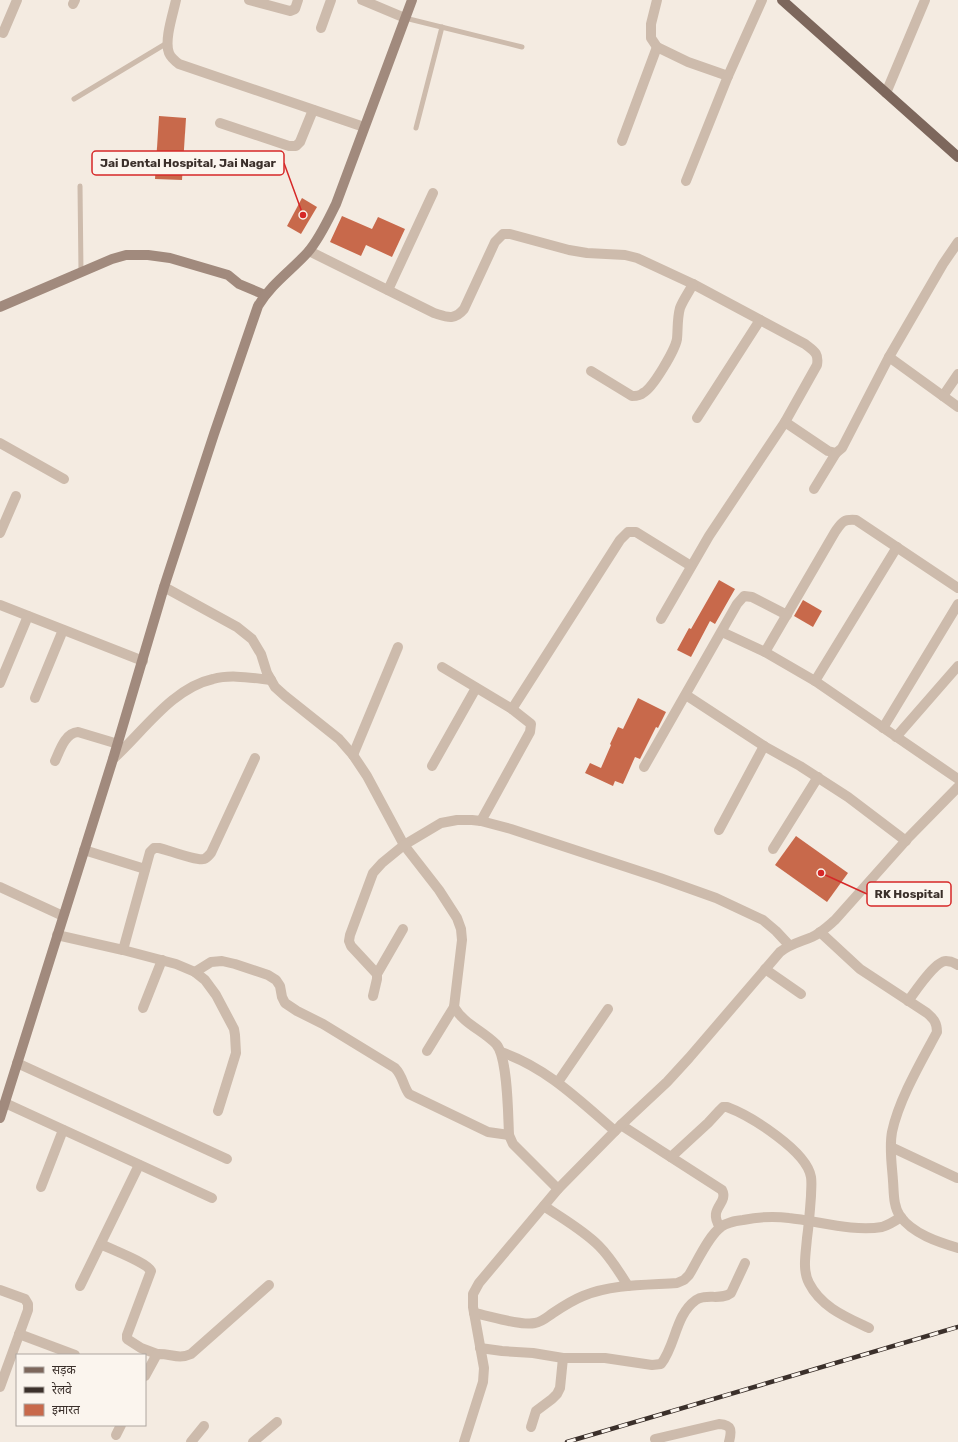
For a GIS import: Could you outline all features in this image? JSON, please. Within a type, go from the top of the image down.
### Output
[{"type":"main road","points":[[0,1118],[118,744],[164,588],[238,362],[258,306],[265,295],[309,251],[322,232],[336,204],[412,0]]},
{"type":"main road","points":[[782,0],[957,154]]},
{"type":"main road","points":[[0,307],[112,259],[126,255],[148,255],[170,258],[218,272],[228,276],[239,284],[265,295]]},
{"type":"street","points":[[3,33],[17,0]]},
{"type":"street","points":[[176,0],[167,43],[169,53],[179,64],[364,127]]},
{"type":"street","points":[[249,0],[290,11],[295,9],[298,0]]},
{"type":"street","points":[[321,28],[331,0]]},
{"type":"street","points":[[362,0],[405,18]]},
{"type":"street","points":[[657,0],[651,24],[651,38],[657,47],[688,62],[728,76]]},
{"type":"street","points":[[686,181],[728,76],[762,0]]},
{"type":"street","points":[[886,93],[925,0]]},
{"type":"street","points":[[622,141],[657,47]]},
{"type":"street","points":[[220,123],[289,146],[296,146],[300,142],[313,110]]},
{"type":"street","points":[[388,290],[433,193]]},
{"type":"street","points":[[309,251],[434,313],[452,317],[459,315],[464,309],[495,242],[503,234],[510,234],[569,250],[587,253],[625,255],[637,258],[693,284],[805,344],[815,352],[818,358],[817,365],[785,422],[708,536],[661,619]]},
{"type":"street","points":[[814,489],[836,453],[842,448],[889,357],[939,271],[958,242]]},
{"type":"street","points":[[591,371],[632,396],[638,396],[645,393],[652,385],[674,349],[680,307],[693,284]]},
{"type":"street","points":[[697,418],[760,320]]},
{"type":"street","points":[[889,357],[958,407]]},
{"type":"street","points":[[944,396],[958,374]]},
{"type":"street","points":[[785,422],[828,451],[836,453]]},
{"type":"street","points":[[0,443],[64,479]]},
{"type":"street","points":[[0,533],[16,496]]},
{"type":"street","points":[[764,652],[842,522],[847,519],[856,520],[958,588]]},
{"type":"street","points":[[512,709],[620,540],[628,532],[636,532],[691,566]]},
{"type":"street","points":[[815,681],[897,547]]},
{"type":"street","points":[[164,588],[237,627],[252,639],[261,654],[267,673],[275,686],[339,740],[353,755],[367,776],[404,844],[457,918],[461,929],[462,940],[454,1007],[426,1051]]},
{"type":"street","points":[[644,767],[686,696],[737,604],[744,596],[752,597],[787,615]]},
{"type":"street","points":[[883,728],[958,604]]},
{"type":"street","points":[[0,605],[143,661]]},
{"type":"street","points":[[0,683],[28,616]]},
{"type":"street","points":[[35,698],[63,630]]},
{"type":"street","points":[[722,632],[764,652],[815,681],[958,779]]},
{"type":"street","points":[[353,755],[398,647]]},
{"type":"street","points":[[896,737],[958,666]]},
{"type":"street","points":[[442,667],[512,709],[531,724],[530,732],[481,821]]},
{"type":"street","points":[[113,759],[127,747],[162,709],[182,692],[194,686],[212,679],[229,677],[271,680]]},
{"type":"street","points":[[432,766],[476,688]]},
{"type":"street","points":[[686,696],[848,797],[906,841]]},
{"type":"street","points":[[55,761],[67,736],[72,732],[78,732],[118,744]]},
{"type":"street","points":[[719,830],[764,746]]},
{"type":"street","points":[[123,950],[150,852],[154,848],[159,848],[203,860],[207,858],[211,853],[255,758]]},
{"type":"street","points":[[773,849],[818,778]]},
{"type":"street","points":[[464,1442],[483,1382],[484,1368],[474,1313],[473,1294],[479,1283],[558,1189],[680,1068],[780,952],[789,945],[820,932],[835,920],[906,841],[958,787]]},
{"type":"street","points":[[377,974],[351,946],[349,941],[373,873],[404,844],[441,823],[457,820],[481,821],[511,829],[716,898],[763,920],[789,945]]},
{"type":"street","points":[[84,850],[145,869]]},
{"type":"street","points":[[0,887],[63,916]]},
{"type":"street","points":[[373,996],[377,974],[403,929]]},
{"type":"street","points":[[820,932],[860,969],[928,1013],[935,1020],[937,1025],[936,1032],[908,1088],[892,1132],[891,1147],[894,1199],[901,1217],[910,1226],[928,1237],[958,1248]]},
{"type":"street","points":[[57,935],[123,950],[186,967],[205,980],[216,995],[236,1035],[236,1053],[218,1110]]},
{"type":"street","points":[[143,1008],[162,960]]},
{"type":"street","points":[[195,972],[211,962],[222,961],[246,967],[268,975],[276,980],[280,986],[285,1003],[323,1024],[395,1068],[400,1073],[405,1089],[416,1099],[488,1132],[509,1135]]},
{"type":"street","points":[[908,1001],[937,964],[946,961],[954,962],[958,965]]},
{"type":"street","points":[[765,969],[801,994]]},
{"type":"street","points":[[454,1007],[469,1024],[486,1035],[497,1045],[501,1052],[504,1065],[509,1135],[513,1144],[558,1189]]},
{"type":"street","points":[[558,1082],[608,1009]]},
{"type":"street","points":[[501,1052],[514,1057],[558,1082],[618,1128],[671,1157],[722,1190],[724,1193],[724,1198],[716,1212],[716,1217],[720,1227]]},
{"type":"street","points":[[17,1063],[227,1159]]},
{"type":"street","points":[[5,1103],[212,1198]]},
{"type":"street","points":[[671,1157],[723,1107],[733,1109],[773,1133],[804,1160],[811,1177],[805,1268],[808,1282],[817,1296],[826,1305],[869,1328]]},
{"type":"street","points":[[41,1187],[63,1130]]},
{"type":"street","points":[[891,1147],[957,1178]]},
{"type":"street","points":[[80,1286],[139,1165]]},
{"type":"street","points":[[544,1206],[577,1228],[600,1246],[628,1286]]},
{"type":"street","points":[[474,1313],[522,1324],[535,1323],[584,1296],[602,1290],[684,1280],[689,1275],[714,1234],[720,1227],[728,1222],[770,1217],[788,1217],[851,1227],[882,1227],[901,1217]]},
{"type":"street","points":[[101,1244],[141,1263],[151,1271],[126,1335],[127,1339],[157,1354],[184,1357],[190,1354],[269,1285]]},
{"type":"street","points":[[480,1348],[533,1353],[563,1358],[605,1358],[652,1365],[661,1364],[666,1357],[681,1318],[689,1306],[697,1299],[704,1297],[727,1296],[731,1293],[744,1264]]},
{"type":"street","points":[[0,1290],[25,1299],[28,1304],[28,1310],[0,1387]]},
{"type":"street","points":[[19,1334],[56,1352],[69,1354]]},
{"type":"street","points":[[146,1374],[157,1354]]},
{"type":"street","points":[[531,1427],[536,1411],[552,1399],[560,1388],[563,1358]]},
{"type":"street","points":[[252,1442],[277,1422]]},
{"type":"street","points":[[655,1440],[719,1424],[727,1425],[730,1428],[731,1434],[729,1442]]},
{"type":"street","points":[[116,1435],[120,1426]]},
{"type":"street","points":[[191,1442],[204,1426]]},
{"type":"lane","points":[[405,18],[522,47]]},
{"type":"lane","points":[[416,128],[442,27]]},
{"type":"lane","points":[[74,99],[167,43]]},
{"type":"lane","points":[[80,186],[82,272]]},
{"type":"building","points":[[159,116],[186,118],[182,180],[155,179]]},
{"type":"building","points":[[302,198],[317,207],[301,234],[287,226]]},
{"type":"building","points":[[342,216],[372,229],[378,217],[405,229],[392,257],[366,245],[361,256],[330,242]]},
{"type":"building","points":[[719,580],[735,589],[715,624],[710,621],[691,657],[677,650],[689,628],[691,629]]},
{"type":"building","points":[[803,600],[822,611],[813,627],[794,616]]},
{"type":"building","points":[[638,698],[666,712],[658,728],[656,727],[640,759],[635,757],[623,784],[615,781],[613,786],[585,773],[590,763],[601,768],[618,727],[623,729]]},
{"type":"building","points":[[796,836],[848,873],[827,902],[775,865]]},
{"type":"railway","points":[[567,1442],[958,1327]]},
{"type":"place","name":"Jai Dental Hospital, Jai Nagar","points":[[303,215]]},
{"type":"place","name":"RK Hospital","points":[[821,873]]}]
